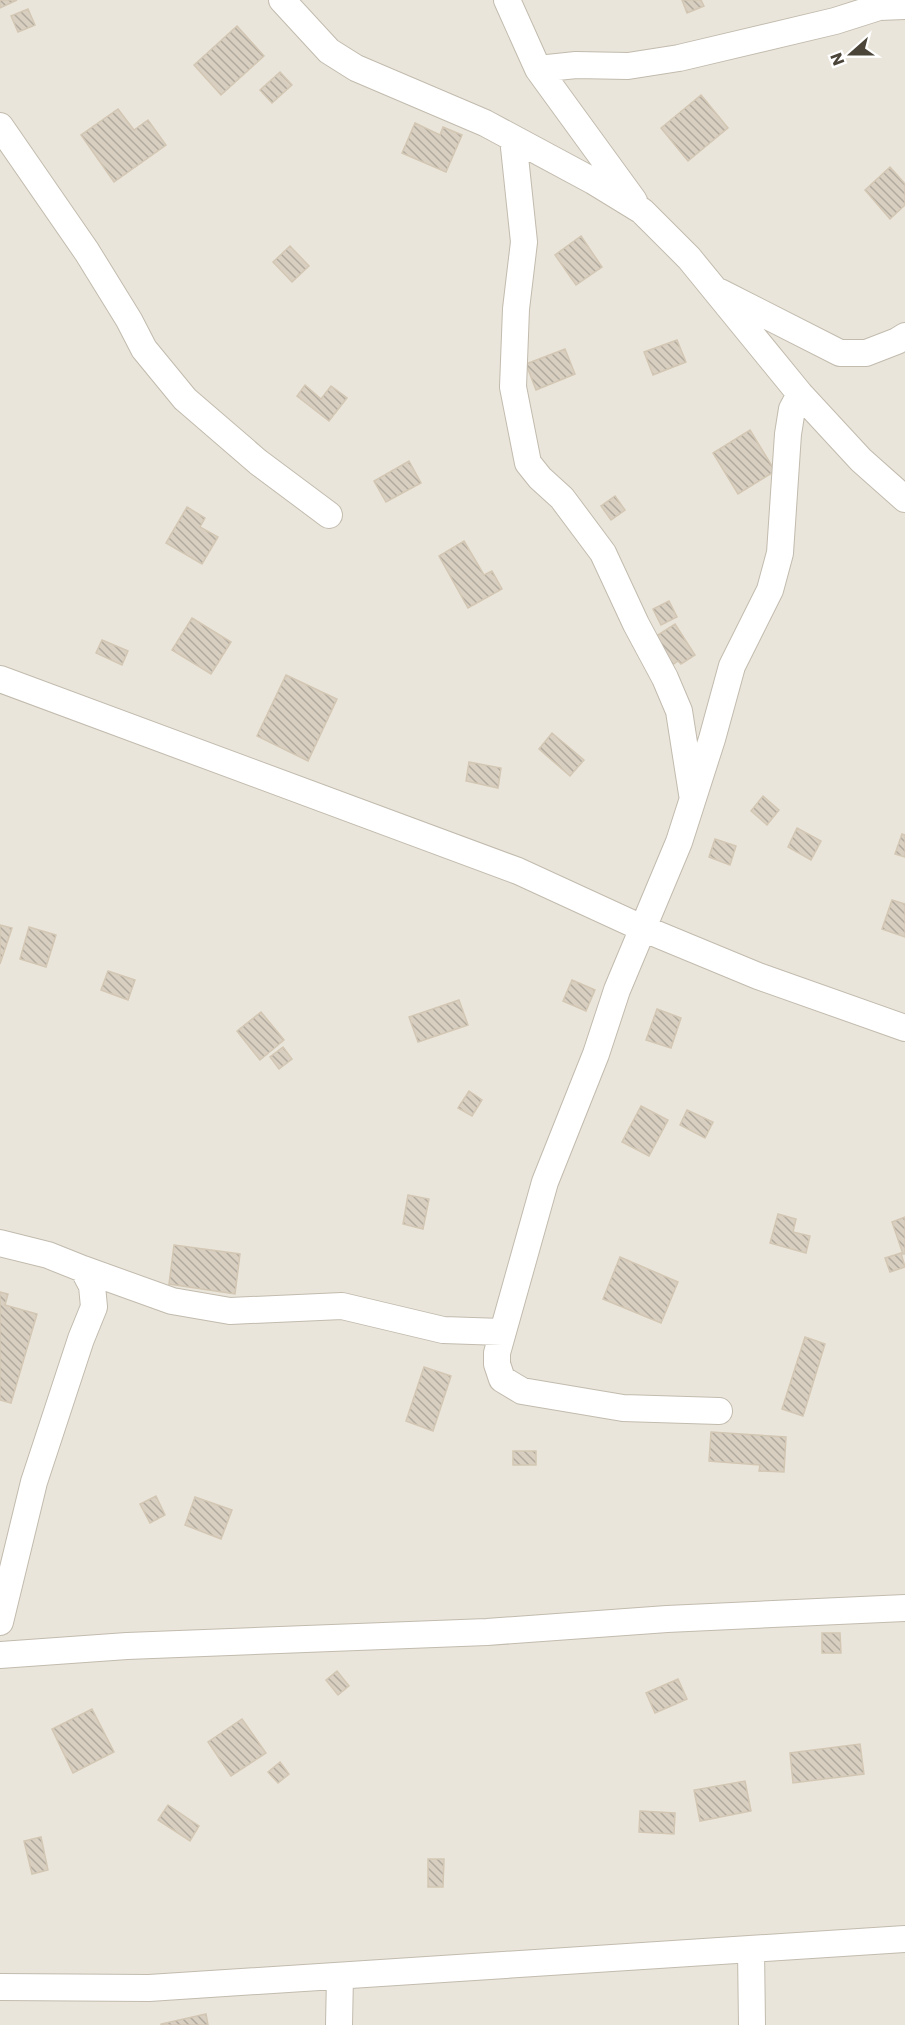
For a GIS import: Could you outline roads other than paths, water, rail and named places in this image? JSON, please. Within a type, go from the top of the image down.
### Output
[{"type":"street","points":[[282,0],[329,51],[356,68],[485,123],[593,181],[642,211]]},
{"type":"street","points":[[507,0],[538,69],[642,211],[715,289],[800,394],[861,460],[905,499]]},
{"type":"street","points":[[538,69],[576,65],[628,66],[679,58],[835,21],[879,7],[905,6]]},
{"type":"street","points":[[0,126],[87,252],[144,349],[184,399],[258,462],[329,515]]},
{"type":"street","points":[[513,138],[524,242],[516,309],[513,387],[528,463],[540,478],[562,498],[603,553],[636,624],[665,678],[679,711],[692,797]]},
{"type":"street","points":[[715,289],[840,353],[866,353],[905,336]]},
{"type":"street","points":[[719,1411],[623,1408],[522,1391],[502,1379],[497,1364],[497,1353],[545,1182],[596,1054],[617,990],[679,842],[712,740],[732,666],[770,590],[780,553],[788,434],[792,409],[800,394]]},
{"type":"street","points":[[0,679],[518,871],[642,928],[758,976],[905,1028]]},
{"type":"street","points":[[0,1243],[48,1256],[172,1301],[230,1311],[342,1306],[443,1330],[502,1332]]},
{"type":"street","points":[[0,1622],[34,1482],[81,1339],[94,1307],[92,1286],[83,1269]]},
{"type":"street","points":[[0,1655],[127,1646],[487,1632],[667,1619],[905,1608]]},
{"type":"street","points":[[0,1988],[149,1988],[905,1939]]},
{"type":"street","points":[[751,1950],[752,2025]]},
{"type":"street","points":[[339,2025],[340,1976]]}]
